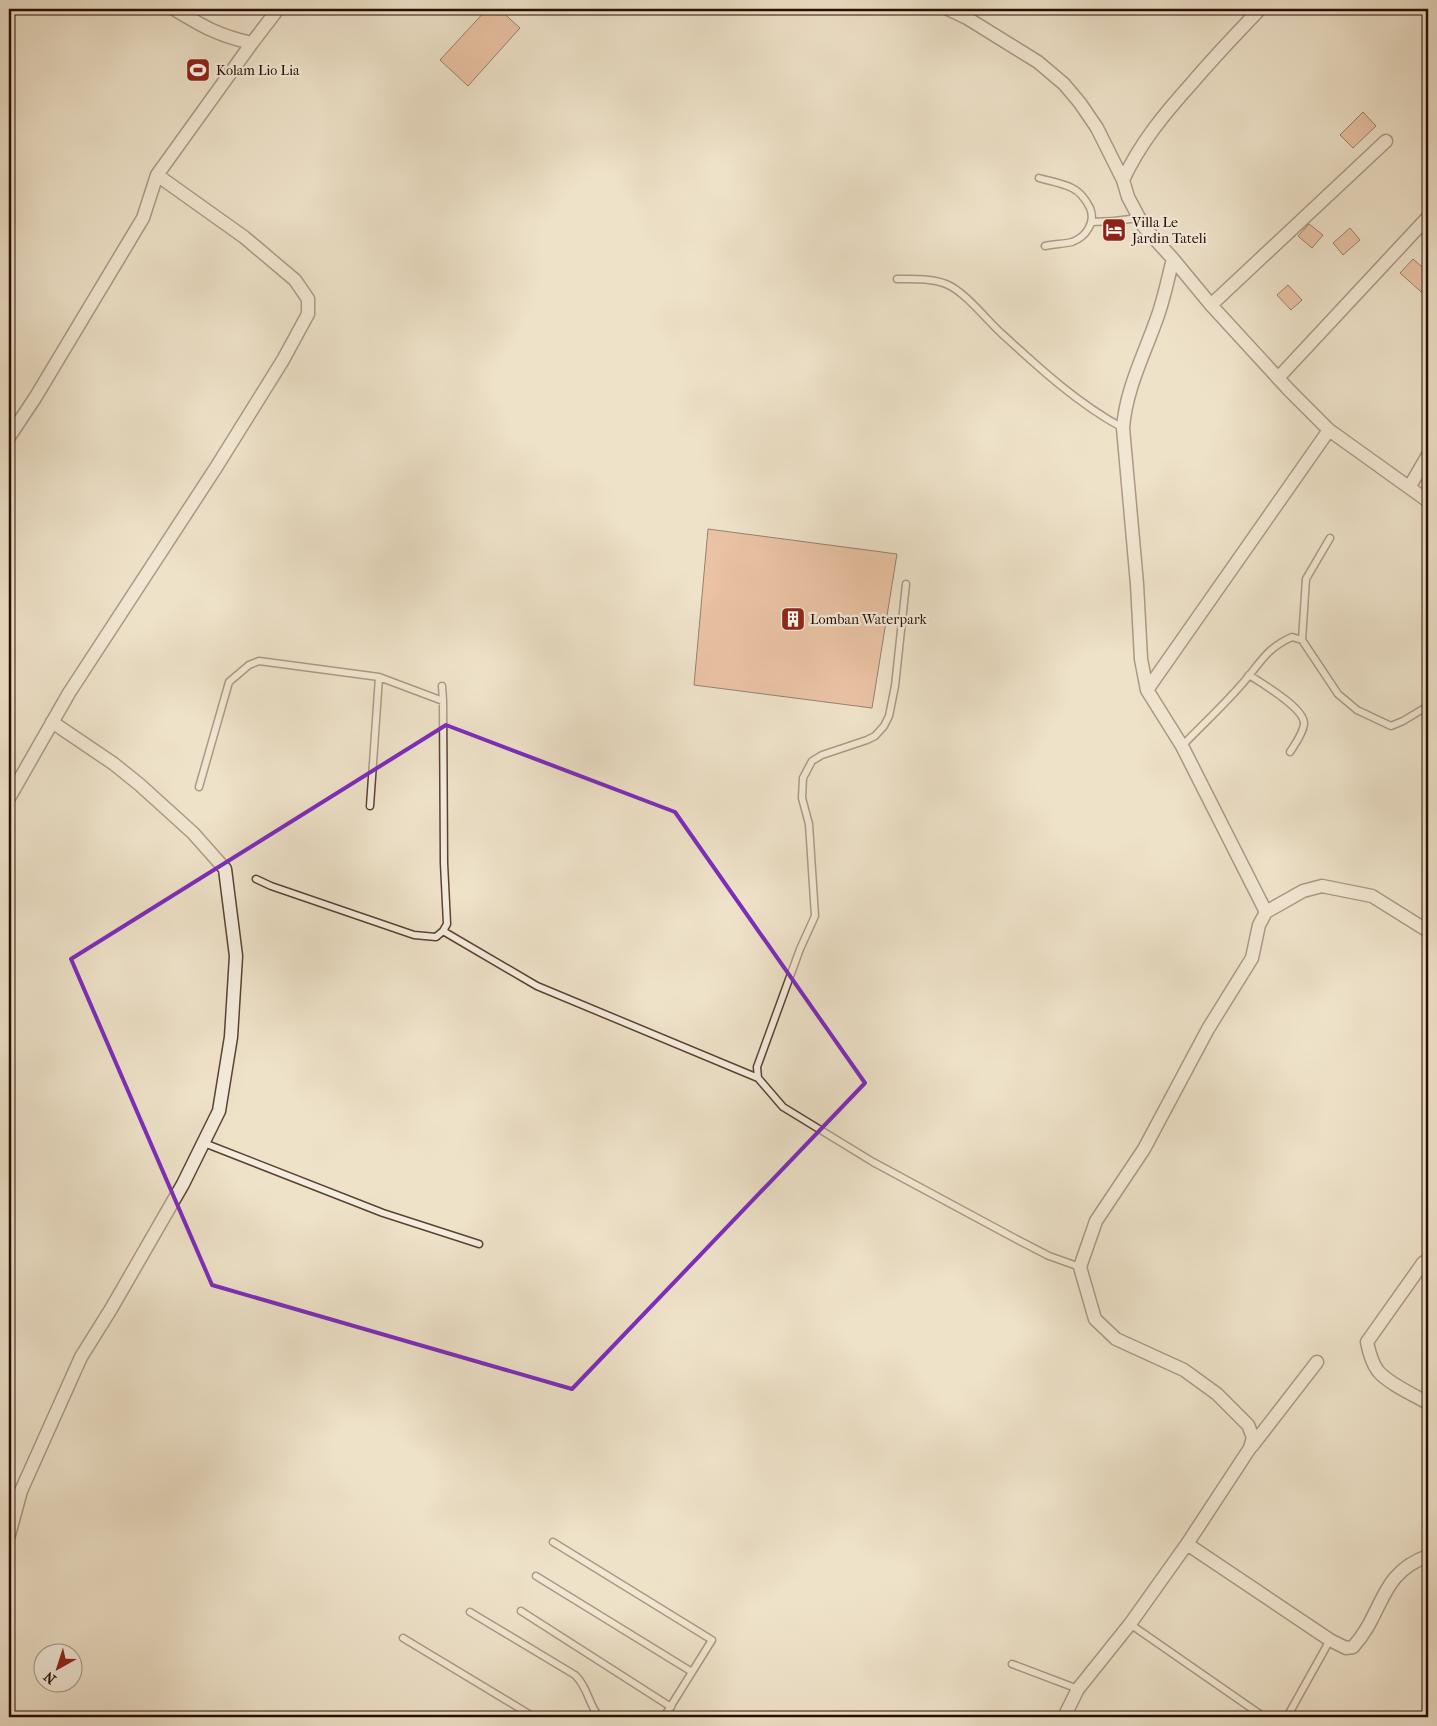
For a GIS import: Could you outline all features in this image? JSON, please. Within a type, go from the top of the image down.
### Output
[{"type":"street","points":[[174,9],[203,27],[229,38],[252,43]]},
{"type":"street","points":[[9,437],[35,398],[143,218],[157,176],[278,9]]},
{"type":"street","points":[[948,9],[967,18],[1038,62],[1064,84],[1097,128],[1123,180],[1128,197],[1144,227],[1173,258],[1211,305],[1329,430],[1410,486],[1428,501]]},
{"type":"street","points":[[1123,180],[1132,159],[1160,119],[1260,9]]},
{"type":"street","points":[[1211,305],[1386,141]]},
{"type":"street","points":[[9,798],[69,693],[284,360],[308,314],[308,299],[295,280],[244,238],[157,176]]},
{"type":"street","points":[[1278,378],[1428,217]]},
{"type":"street","points":[[1173,258],[1158,315],[1132,380],[1124,409],[1123,428],[1137,584],[1141,659],[1147,690],[1182,746],[1266,912]]},
{"type":"street","points":[[1147,690],[1329,430]]},
{"type":"street","points":[[1410,486],[1428,455]]},
{"type":"street","points":[[9,1535],[21,1491],[81,1357],[183,1184],[219,1111],[231,1037],[236,956],[225,869],[193,833],[140,785],[114,764],[52,722]]},
{"type":"street","points":[[1250,1448],[1253,1437],[1248,1425],[1217,1394],[1184,1370],[1116,1339],[1095,1319],[1080,1267],[1096,1221],[1144,1149],[1208,1029],[1252,958],[1259,925],[1266,912],[1303,891],[1322,886],[1372,896],[1428,931]]},
{"type":"street","points":[[1428,1260],[1423,1263],[1367,1342],[1369,1353],[1379,1371],[1428,1403]]},
{"type":"street","points":[[1064,1717],[1078,1689],[1130,1624],[1250,1448],[1317,1362]]},
{"type":"street","points":[[1186,1544],[1330,1640],[1346,1648],[1354,1647],[1362,1637],[1392,1581],[1406,1566],[1428,1556]]},
{"type":"lane","points":[[1039,178],[1072,188],[1082,195],[1092,213],[1092,222],[1088,231],[1080,237],[1072,242],[1045,246]]},
{"type":"lane","points":[[1092,222],[1139,218]]},
{"type":"lane","points":[[897,279],[923,279],[952,287],[1090,409],[1123,428]]},
{"type":"lane","points":[[1330,538],[1306,579],[1302,640],[1338,694],[1357,710],[1391,726],[1403,722],[1428,706]]},
{"type":"lane","points":[[758,1078],[757,1068],[800,949],[815,916],[809,824],[802,798],[803,778],[812,761],[867,740],[875,736],[884,726],[889,716],[895,686],[906,584]]},
{"type":"lane","points":[[1243,683],[1262,657],[1280,642],[1292,637],[1302,640]]},
{"type":"lane","points":[[199,787],[230,682],[249,665],[259,661],[379,677],[443,701]]},
{"type":"lane","points":[[1182,746],[1249,675],[1277,693],[1302,714],[1304,723],[1300,736],[1290,752]]},
{"type":"lane","points":[[370,806],[379,677]]},
{"type":"lane","points":[[256,879],[271,886],[414,934],[436,937],[443,931],[447,924],[444,863],[442,686]]},
{"type":"lane","points":[[443,931],[537,986],[758,1078],[783,1106],[873,1162],[1049,1256],[1080,1267]]},
{"type":"lane","points":[[204,1143],[383,1214],[479,1244]]},
{"type":"lane","points":[[553,1542],[712,1640],[664,1717]]},
{"type":"lane","points":[[536,1576],[692,1672]]},
{"type":"lane","points":[[521,1611],[671,1707]]},
{"type":"lane","points":[[470,1612],[575,1675],[583,1683],[594,1712],[600,1717]]},
{"type":"lane","points":[[1130,1624],[1264,1717]]},
{"type":"lane","points":[[404,1638],[534,1717]]},
{"type":"lane","points":[[1287,1717],[1330,1640]]},
{"type":"lane","points":[[1012,1664],[1078,1689]]},
{"type":"highlighted area","points":[[446,725],[675,812],[865,1083],[572,1389],[212,1285],[71,959]]},
{"type":"building","points":[[487,9],[499,9],[520,28],[468,86],[440,60]]},
{"type":"building","points":[[1363,112],[1376,126],[1353,148],[1340,135]]},
{"type":"building","points":[[1309,224],[1323,235],[1312,248],[1298,236]]},
{"type":"building","points":[[1350,228],[1360,240],[1343,255],[1333,243]]},
{"type":"building","points":[[1413,259],[1428,272],[1428,298],[1400,273]]},
{"type":"building","points":[[1288,285],[1302,300],[1291,310],[1277,295]]},
{"type":"building","name":"Lomban Waterpark","points":[[708,529],[897,554],[872,708],[694,685]]},
{"type":"place","name":"Kolam Lio Lia","points":[[198,70]]},
{"type":"place","name":"Villa Le Jardin Tateli","points":[[1114,230]]},
{"type":"place","name":"Lomban Waterpark","points":[[793,619]]}]
